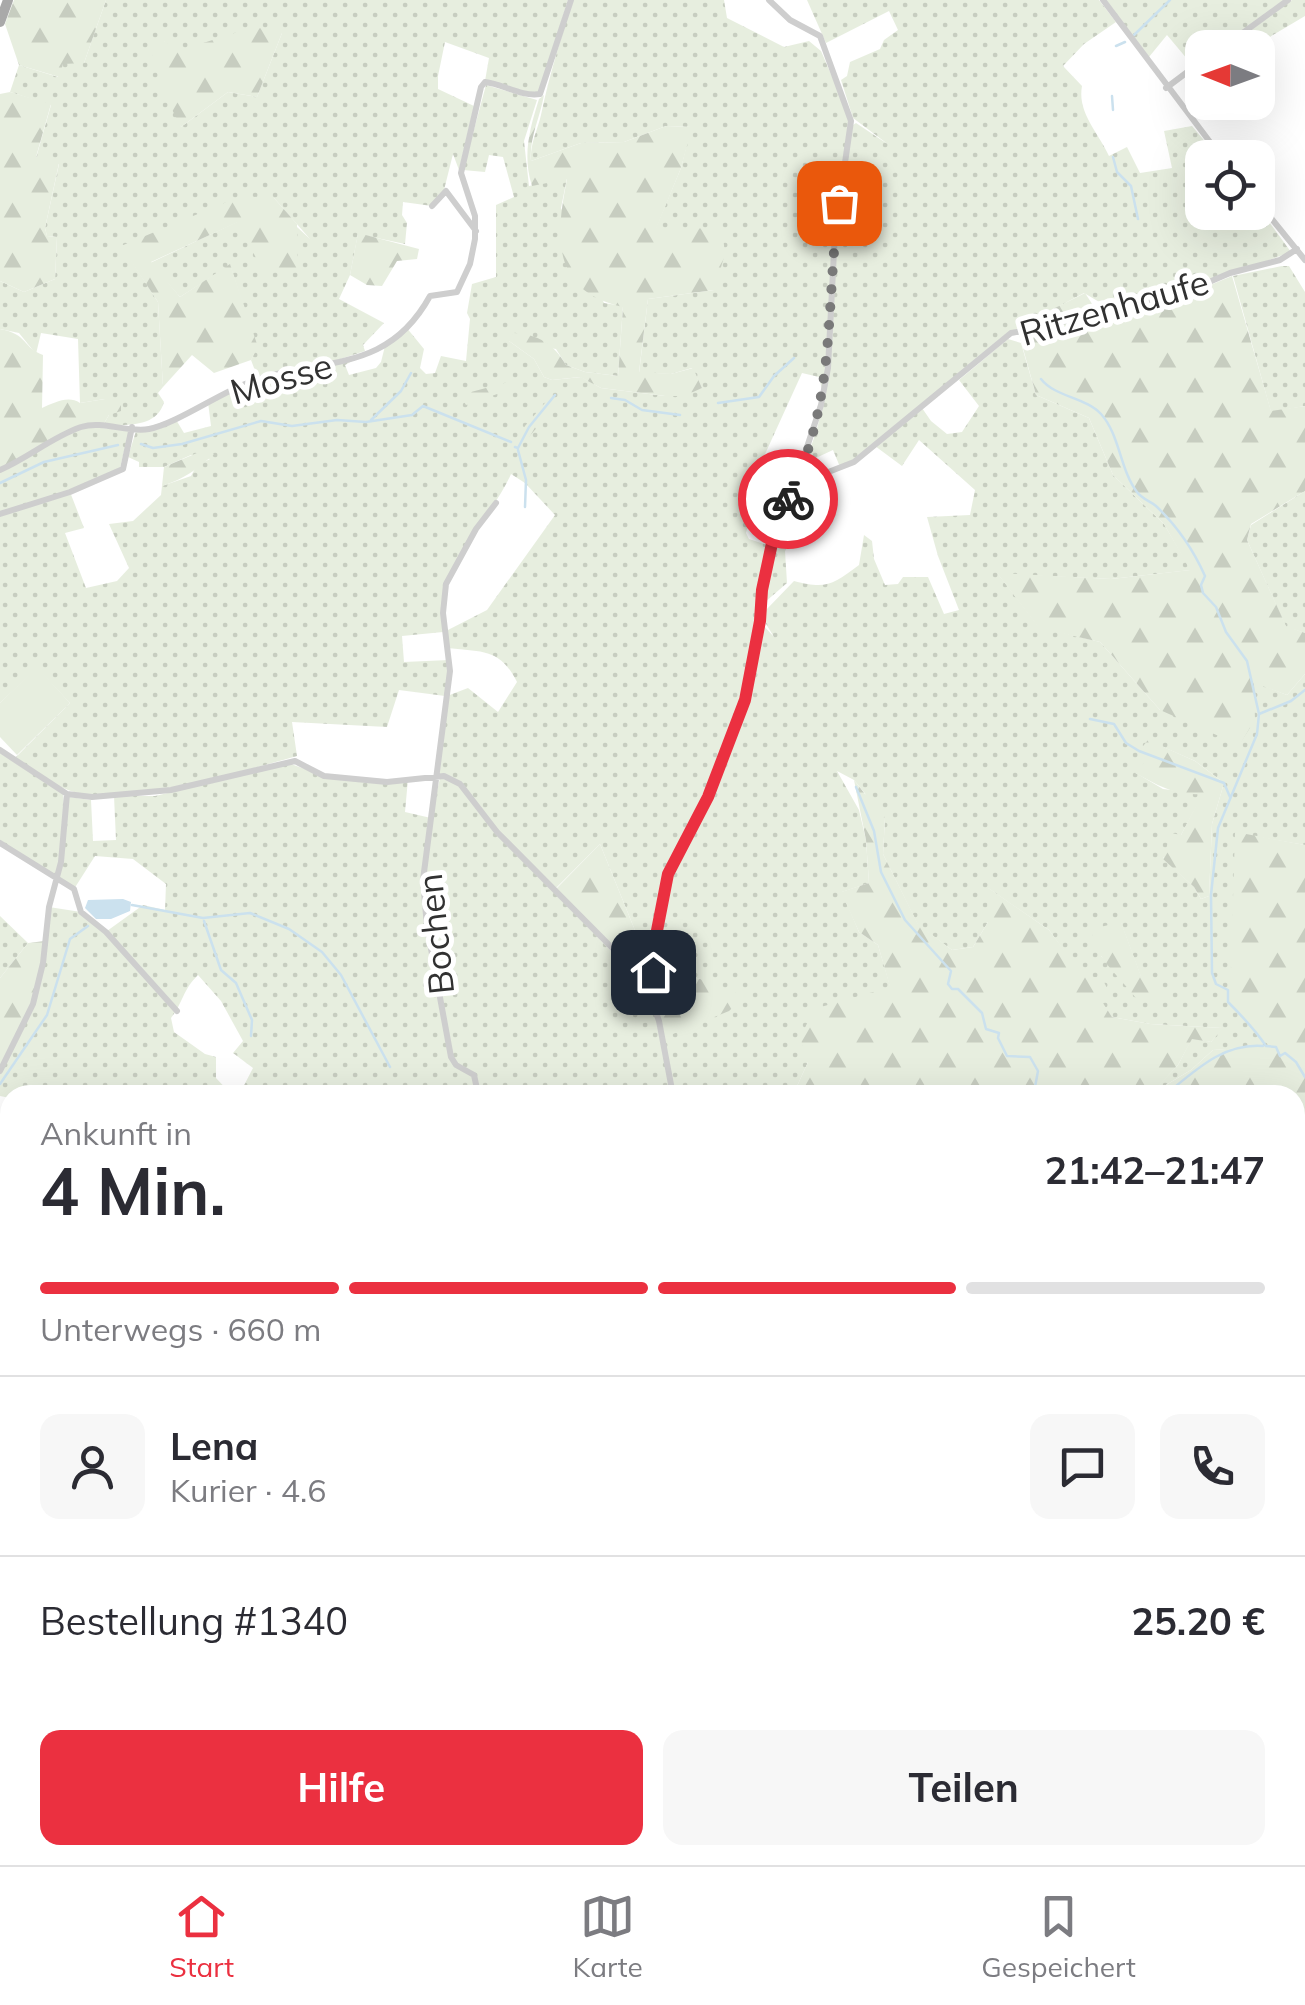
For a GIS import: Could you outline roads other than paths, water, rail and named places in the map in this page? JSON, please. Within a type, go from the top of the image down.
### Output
[{"type":"main road","points":[[0,22],[8,0]]},
{"type":"street","points":[[476,231],[461,172],[481,87],[485,82],[524,94],[540,94],[571,0]]},
{"type":"street","points":[[645,981],[654,968],[654,946],[668,874],[708,797],[745,700],[777,520],[811,440],[828,368],[835,232],[851,121],[820,36],[790,20],[770,0]]},
{"type":"street","points":[[1103,0],[1208,140]]},
{"type":"street","points":[[1247,30],[1288,0]]},
{"type":"street","points":[[1166,88],[1185,74]]},
{"type":"street","points":[[432,206],[446,190],[476,231]]},
{"type":"street","points":[[1275,223],[1305,260]]},
{"type":"street","name":"Mosse","points":[[0,470],[85,426],[152,429],[258,378],[315,369],[376,350],[406,327],[430,296],[458,292],[470,264],[476,231]]},
{"type":"street","name":"Ritzenhaufe","points":[[794,486],[854,462],[1010,334],[1107,308],[1172,298],[1230,274],[1280,260],[1297,250]]},
{"type":"street","points":[[0,514],[70,492],[122,469],[132,427]]},
{"type":"street","name":"Bochen","points":[[477,1085],[472,1072],[456,1066],[452,1057],[424,908],[425,862],[450,671],[444,632],[446,584],[496,502]]},
{"type":"street","points":[[0,750],[67,794],[92,797],[154,793],[295,761],[324,776],[387,782],[438,776],[460,784],[507,843],[645,981],[659,1021],[672,1085]]},
{"type":"street","points":[[0,1072],[33,1004],[43,963],[67,794]]},
{"type":"street","points":[[0,843],[74,890],[81,912],[106,932],[177,1011]]},
{"type":"water","points":[[88,900],[131,902],[130,911],[111,919],[96,919],[85,908]]},
{"type":"waterway","points":[[1134,35],[1170,0]]},
{"type":"waterway","points":[[1116,46],[1125,42]]},
{"type":"waterway","points":[[1112,96],[1113,110]]},
{"type":"waterway","points":[[1113,157],[1117,172],[1131,186],[1138,219]]},
{"type":"waterway","points":[[718,403],[759,397],[794,358]]},
{"type":"waterway","points":[[371,420],[401,391],[411,373]]},
{"type":"waterway","points":[[1041,379],[1054,390],[1094,408],[1107,422],[1131,483],[1163,513],[1189,547],[1205,576],[1203,593],[1216,607],[1226,632],[1247,661],[1259,714],[1257,734],[1218,828],[1211,895],[1212,973],[1216,984],[1228,990],[1228,1002],[1266,1046],[1276,1047],[1280,1056],[1285,1053],[1305,1077]]},
{"type":"waterway","points":[[515,447],[555,395]]},
{"type":"waterway","points":[[611,398],[625,400],[642,410],[680,415]]},
{"type":"waterway","points":[[141,444],[153,448],[182,444],[261,421],[292,426],[337,420],[366,422],[412,415],[423,406],[511,442]]},
{"type":"waterway","points":[[0,483],[44,462],[118,445]]},
{"type":"waterway","points":[[518,450],[526,480],[525,507]]},
{"type":"waterway","points":[[1259,714],[1291,701],[1305,690]]},
{"type":"waterway","points":[[1090,719],[1114,724],[1126,743],[1139,751],[1224,783],[1230,797]]},
{"type":"waterway","points":[[856,787],[874,831],[881,872],[905,920],[951,971],[948,984],[952,989],[958,989],[982,1013],[986,1029],[999,1033],[1007,1056],[1030,1057],[1038,1071],[1035,1085]]},
{"type":"waterway","points":[[132,905],[203,918],[250,913],[289,929],[322,952],[341,975],[390,1067]]},
{"type":"waterway","points":[[204,921],[221,970],[236,983],[252,1020],[251,1036]]},
{"type":"waterway","points":[[0,1084],[47,1015],[70,939],[88,926]]},
{"type":"waterway","points":[[1177,1085],[1222,1054],[1263,1046]]}]
